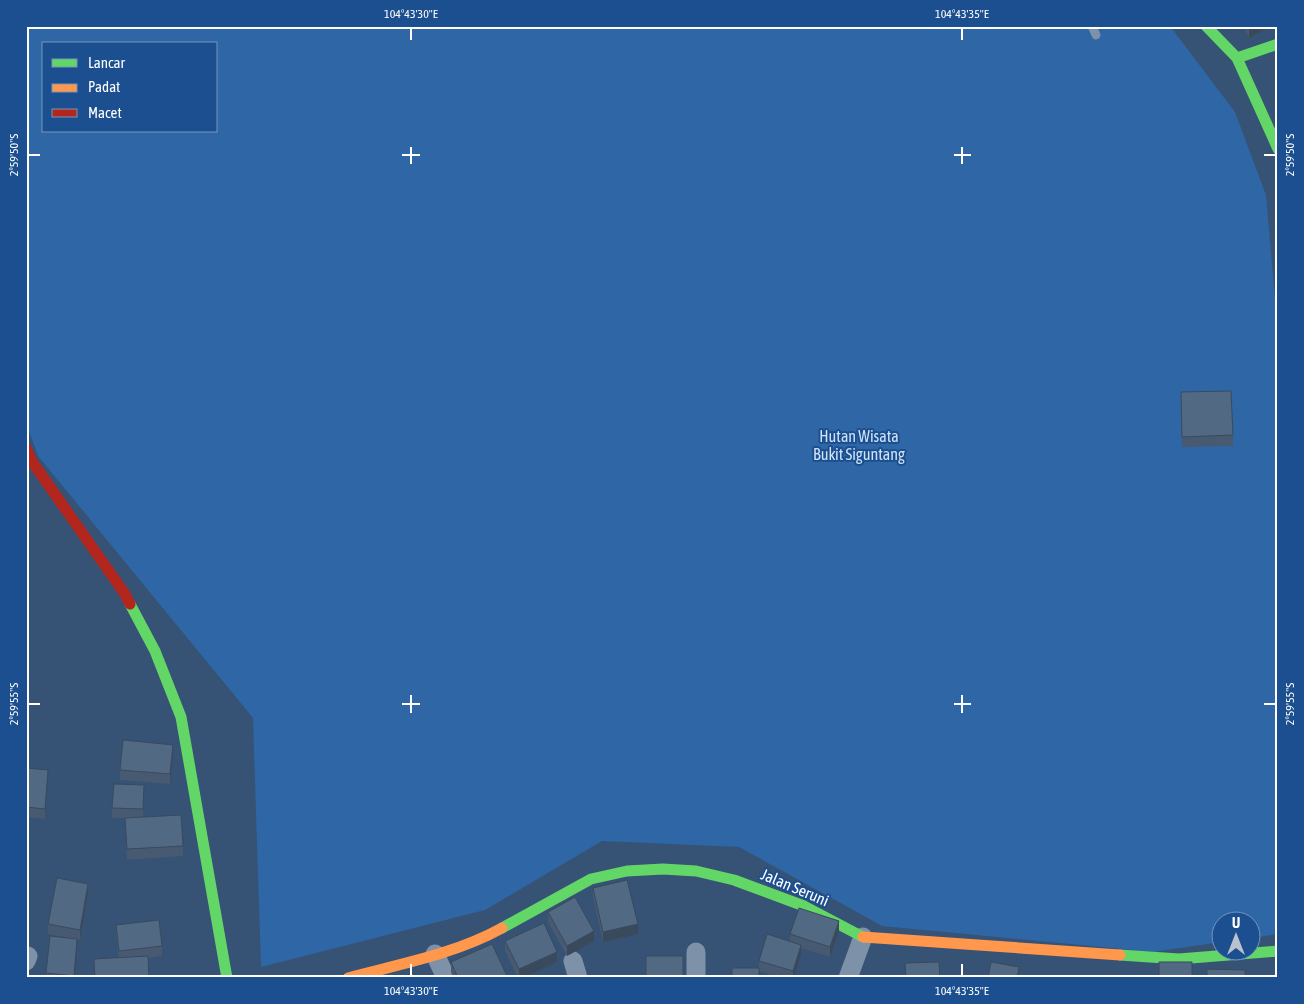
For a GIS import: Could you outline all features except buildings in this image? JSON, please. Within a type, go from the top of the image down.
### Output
[{"type":"street","points":[[1206,26],[1237,58],[1278,149]]},
{"type":"street","points":[[1237,58],[1278,44]]},
{"type":"street","points":[[29,460],[125,594],[155,651],[181,716],[227,978]]},
{"type":"street","name":"Jalan Seruni","points":[[348,978],[459,948],[486,936],[591,879],[627,871],[663,869],[696,871],[734,880],[804,906],[863,937],[1179,959],[1278,950]]},
{"type":"street","points":[[848,978],[863,937]]},
{"type":"street","points":[[696,952],[696,978]]},
{"type":"street","points":[[435,954],[446,978]]},
{"type":"green space","name":"Hutan Wisata Bukit Siguntang","points":[[26,26],[1170,26],[1235,112],[1266,195],[1278,332],[1278,934],[1262,936],[1262,912],[1212,912],[1212,943],[1153,952],[882,926],[739,847],[602,841],[485,910],[261,967],[253,718],[38,456],[26,423]]},
{"type":"traffic: fast","points":[[1206,26],[1237,58],[1278,149]]},
{"type":"traffic: fast","points":[[1237,58],[1278,44]]},
{"type":"traffic: fast","points":[[130,604],[155,651],[181,717],[227,978]]},
{"type":"traffic: fast","points":[[502,928],[591,879],[627,871],[663,869],[696,871],[734,880],[804,906],[863,937]]},
{"type":"traffic: fast","points":[[1120,955],[1179,959],[1278,951]]},
{"type":"traffic: slow","points":[[348,978],[446,952],[502,928]]},
{"type":"traffic: slow","points":[[863,937],[1120,955]]},
{"type":"traffic: jam","points":[[26,448],[33,463],[125,594],[130,604]]}]
